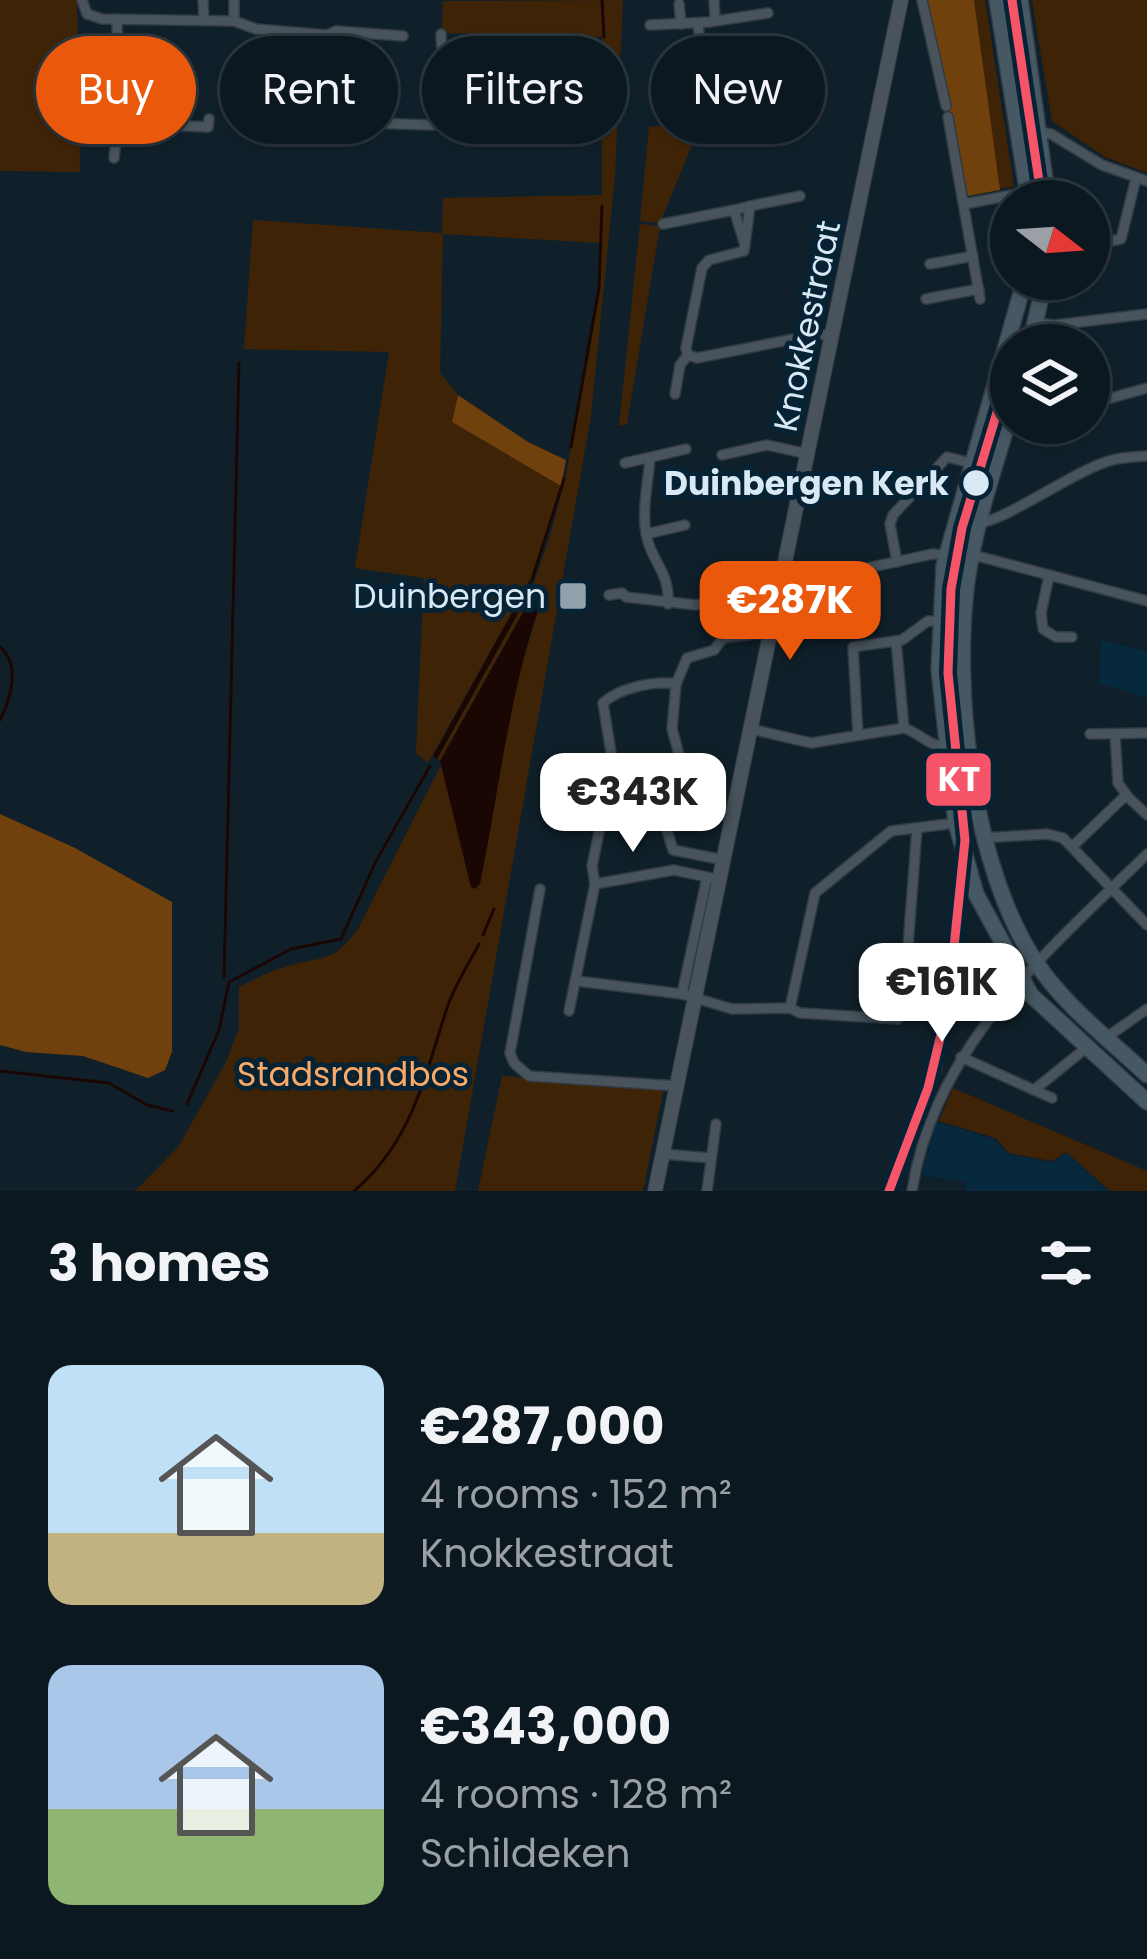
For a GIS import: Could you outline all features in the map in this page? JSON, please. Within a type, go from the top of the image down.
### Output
[{"type":"main road","points":[[997,0],[1026,180]]},
{"type":"main road","points":[[1020,0],[1046,180]]},
{"type":"main road","points":[[1019,300],[945,556],[939,621],[956,824],[976,894],[1021,980],[1042,1008],[1147,1102]]},
{"type":"main road","points":[[1036,323],[1041,300]]},
{"type":"main road","points":[[1002,444],[972,556],[964,609],[963,672],[983,838],[1000,894],[1035,962],[1062,995],[1147,1075]]},
{"type":"street","points":[[82,0],[93,17],[234,21],[256,29],[403,36]]},
{"type":"street","points":[[203,0],[204,20]]},
{"type":"street","points":[[234,0],[234,21]]},
{"type":"street","points":[[714,0],[715,19]]},
{"type":"street","name":"Knokkestraat","points":[[655,1191],[678,1086],[689,996],[714,878],[724,860],[901,0]]},
{"type":"street","points":[[922,0],[980,294],[926,299]]},
{"type":"street","points":[[680,4],[681,24]]},
{"type":"street","points":[[650,25],[768,13]]},
{"type":"street","points":[[118,19],[118,36]]},
{"type":"street","points":[[698,23],[699,36]]},
{"type":"street","points":[[532,84],[547,85],[552,91],[554,123],[546,134],[534,128],[532,84]]},
{"type":"street","points":[[196,126],[208,127],[208,118]]},
{"type":"street","points":[[1019,133],[1041,131],[1102,165],[1141,180],[1121,239],[1110,241]]},
{"type":"street","points":[[114,158],[116,144]]},
{"type":"street","points":[[663,224],[800,196]]},
{"type":"street","points":[[964,203],[990,201]]},
{"type":"street","points":[[676,394],[678,370],[688,355],[702,268],[710,260],[738,254],[745,244],[750,206]]},
{"type":"street","points":[[734,210],[745,244]]},
{"type":"street","points":[[930,264],[973,256]]},
{"type":"street","points":[[1036,323],[1147,314]]},
{"type":"street","points":[[688,355],[697,358],[819,334],[832,336]]},
{"type":"street","points":[[1110,398],[1147,388]]},
{"type":"street","points":[[722,454],[767,445],[808,454]]},
{"type":"street","points":[[625,463],[686,448]]},
{"type":"street","points":[[981,521],[993,522],[1019,504],[1108,461],[1147,456]]},
{"type":"street","points":[[898,562],[893,515],[947,457],[971,463]]},
{"type":"street","points":[[650,458],[646,534],[667,577],[668,604]]},
{"type":"street","points":[[646,534],[685,525]]},
{"type":"street","points":[[609,595],[696,605],[898,562],[972,556],[1147,601]]},
{"type":"street","points":[[1049,576],[1041,622],[1048,634],[1068,641]]},
{"type":"street","points":[[858,735],[851,650],[896,641],[928,621],[939,621]]},
{"type":"street","points":[[674,870],[666,827],[680,758],[671,714],[676,685],[688,658],[714,650],[723,638],[771,632]]},
{"type":"street","points":[[896,641],[904,728]]},
{"type":"street","points":[[569,1011],[614,765],[603,703],[611,695],[653,684],[676,685]]},
{"type":"street","points":[[751,729],[812,743],[904,728],[936,746],[947,746]]},
{"type":"street","points":[[1090,734],[1147,733]]},
{"type":"street","points":[[1115,734],[1118,783],[1147,815]]},
{"type":"street","points":[[1072,847],[1127,797]]},
{"type":"street","points":[[790,1008],[814,893],[891,831],[956,824]]},
{"type":"street","points":[[577,981],[689,996],[732,1009],[790,1008],[895,1020],[901,1017],[917,828]]},
{"type":"street","points":[[983,838],[1056,835],[1145,920]]},
{"type":"street","points":[[673,850],[724,860]]},
{"type":"street","points":[[892,1191],[933,1090],[1035,962],[1147,854]]},
{"type":"street","points":[[595,884],[674,870],[714,878]]},
{"type":"street","points":[[540,889],[510,1053],[514,1064],[529,1076],[678,1086]]},
{"type":"street","points":[[1107,1037],[1147,1009]]},
{"type":"street","points":[[1034,1090],[1086,1048]]},
{"type":"street","points":[[961,1057],[1052,1098]]},
{"type":"street","points":[[909,1189],[937,1067]]},
{"type":"street","points":[[707,1191],[716,1124]]},
{"type":"street","points":[[663,1154],[711,1158]]},
{"type":"shaded area","points":[[926,0],[974,0],[999,180],[990,180],[990,192],[968,196]]},
{"type":"shaded area","points":[[458,395],[528,442],[566,460],[561,486],[452,422]]},
{"type":"shaded area","points":[[530,580],[532,588],[437,759],[433,756]]},
{"type":"shaded area","points":[[538,586],[544,592],[522,664],[480,884],[475,889],[440,761]]},
{"type":"shaded area","points":[[1101,640],[1147,652],[1147,698],[1099,683]]},
{"type":"shaded area","name":"Stadsrandbos","points":[[0,814],[73,847],[172,902],[172,1052],[165,1070],[148,1078],[83,1056],[0,1045]]},
{"type":"shaded area","points":[[936,1122],[994,1139],[1007,1154],[1053,1163],[1066,1153],[1108,1191],[965,1191],[966,1182],[922,1175]]},
{"type":"green space","points":[[0,0],[77,0],[78,36],[36,36],[36,144],[80,144],[80,172],[0,171]]},
{"type":"green space","points":[[623,0],[621,36],[442,33],[443,1]]},
{"type":"green space","points":[[974,0],[985,0],[1013,180],[998,180]]},
{"type":"green space","points":[[1032,0],[1147,0],[1147,173],[1105,157],[1052,121]]},
{"type":"green space","points":[[649,127],[651,144],[692,144],[660,223],[640,221]]},
{"type":"green space","points":[[602,144],[616,144],[591,416],[455,1191],[135,1191],[179,1146],[226,1062],[239,1028],[239,987],[342,948],[359,927],[442,763],[471,887],[518,676],[544,592],[537,587],[440,761],[437,759],[532,588],[566,475],[596,312],[601,243],[443,234],[440,373],[458,395],[452,422],[561,486],[530,580],[428,763],[416,753],[424,578],[355,568],[389,352],[244,349],[253,220],[442,233],[443,198],[602,195]]},
{"type":"green space","points":[[640,224],[660,226],[627,424],[619,426]]},
{"type":"green space","points":[[502,1076],[664,1087],[643,1191],[478,1191]]},
{"type":"green space","points":[[953,1088],[1147,1171],[1147,1191],[1110,1191],[1066,1152],[1052,1161],[1009,1153],[996,1138],[939,1121]]},
{"type":"waterway","points":[[602,0],[604,36]]},
{"type":"waterway","points":[[571,447],[599,288],[602,206]]},
{"type":"waterway","points":[[224,977],[239,363]]},
{"type":"waterway","points":[[532,580],[564,479]]},
{"type":"waterway","points":[[0,647],[12,672],[0,720]]},
{"type":"waterway","points":[[187,1104],[219,1030],[229,982],[291,949],[341,939],[376,861],[430,766]]},
{"type":"waterway","points":[[483,935],[494,909]]},
{"type":"waterway","points":[[354,1191],[402,1131],[449,1002],[479,944]]},
{"type":"waterway","points":[[0,1071],[109,1083],[147,1105],[173,1111]]},
{"type":"transit line","name":"KT","points":[[1012,0],[1039,180]]},
{"type":"transit line","name":"KT","points":[[889,1191],[928,1088],[948,1005],[965,840],[948,673],[951,589],[962,528],[990,435]]},
{"type":"place","name":"Duinbergen Kerk","points":[[976,483]]},
{"type":"place","name":"Duinbergen","points":[[573,596]]}]
